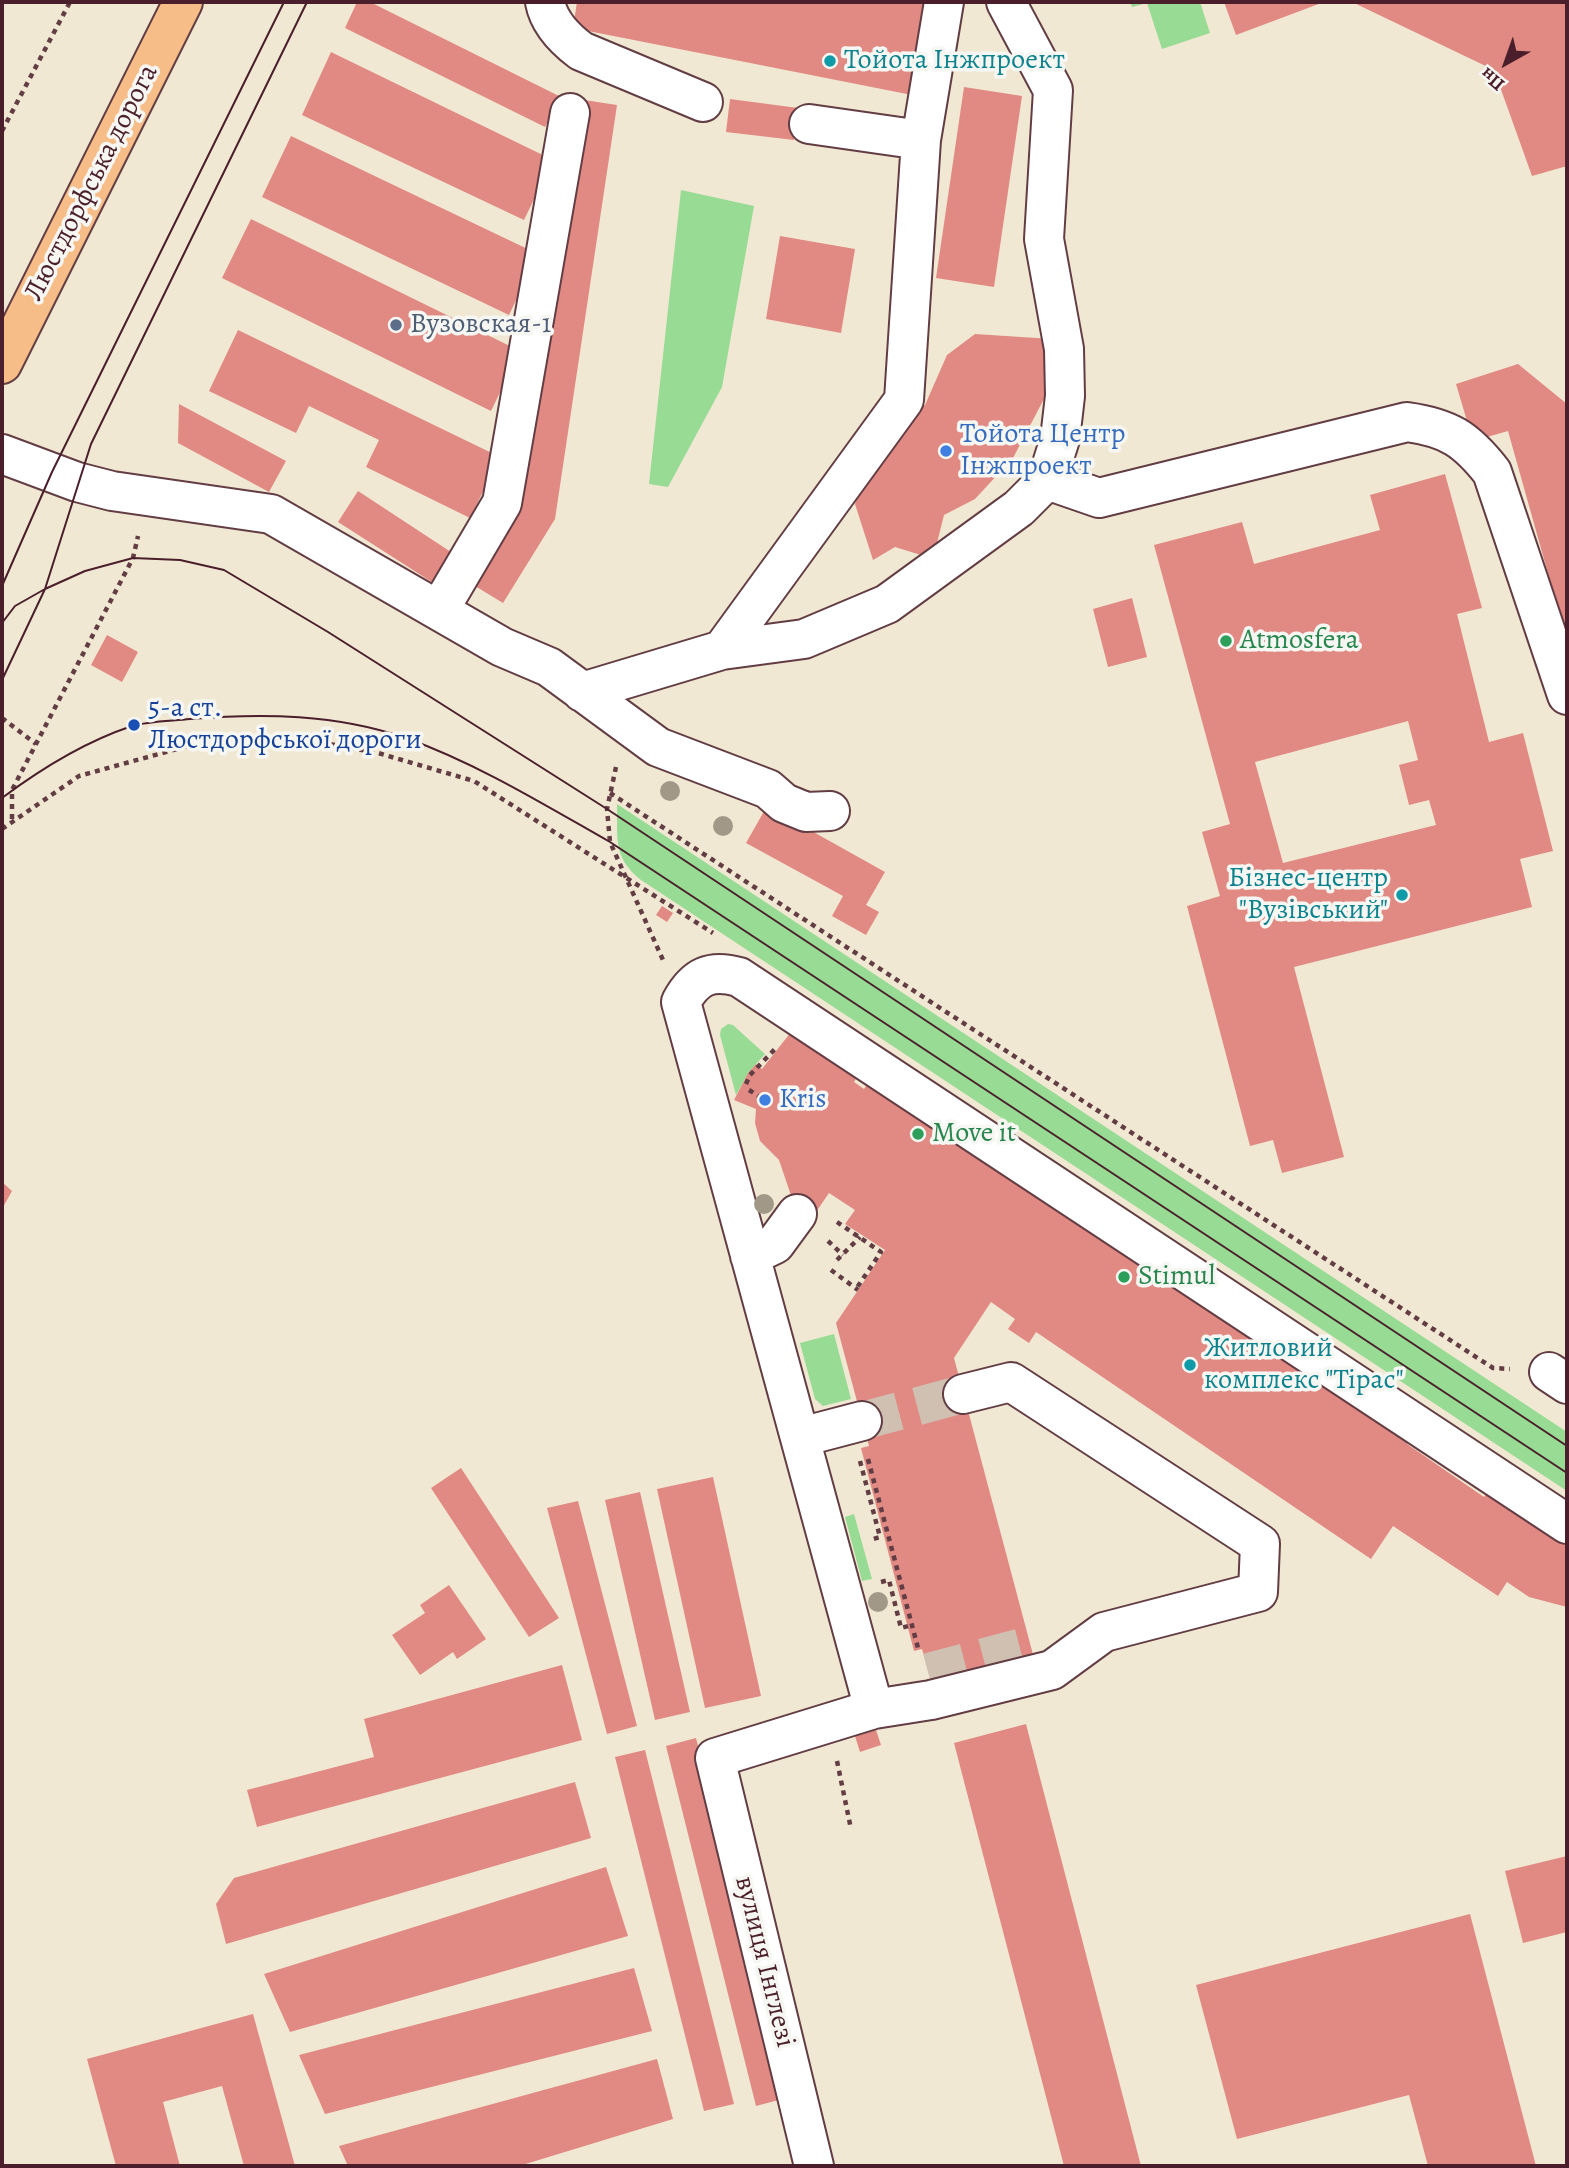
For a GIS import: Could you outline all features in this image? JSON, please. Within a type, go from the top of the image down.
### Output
[{"type":"main road","name":"Люстдорфська дорога","points":[[2,364],[183,2]]},
{"type":"street","points":[[545,2],[547,10],[565,38],[582,51],[703,102]]},
{"type":"street","points":[[722,650],[904,400],[921,140],[944,2]]},
{"type":"street","points":[[582,692],[722,650],[804,639],[887,604],[1019,508],[1047,480],[1059,439],[1065,396],[1064,349],[1044,239],[1053,90],[1006,2]]},
{"type":"street","points":[[439,610],[502,503],[570,113]]},
{"type":"street","points":[[809,124],[921,140]]},
{"type":"street","points":[[1047,480],[1099,498],[1406,422],[1430,425],[1452,433],[1475,450],[1492,472],[1567,695]]},
{"type":"street","points":[[2,454],[77,482],[112,491],[271,514],[502,647],[549,667],[658,747],[768,789]]},
{"type":"street","points":[[882,1707],[801,1437],[681,1002],[696,981],[707,975],[723,973],[738,977],[1567,1524]]},
{"type":"street","points":[[750,1256],[775,1244],[812,1215]]},
{"type":"street","points":[[829,1723],[882,1707],[931,1700],[1052,1670],[1104,1632],[1258,1592],[1260,1544],[1012,1382],[963,1394]]},
{"type":"street","points":[[801,1437],[862,1441]]},
{"type":"street","points":[[882,1707],[923,1660]]},
{"type":"street","name":"вулиця Інглезі","points":[[814,2166],[715,1758],[829,1723]]},
{"type":"path","points":[[2,131],[71,2]]},
{"type":"path","points":[[12,820],[12,790],[133,558],[148,497]]},
{"type":"path","points":[[2,718],[36,744]]},
{"type":"path","points":[[625,724],[607,809],[610,842],[681,1002]]},
{"type":"path","points":[[2,828],[79,776],[213,739],[292,737],[378,753],[474,781],[625,875]]},
{"type":"path","points":[[610,793],[1493,1368],[1558,1378]]},
{"type":"path","points":[[760,1097],[745,1088],[750,1075],[769,1054]]},
{"type":"path","points":[[812,1215],[860,1237],[881,1252],[857,1289],[831,1270]]},
{"type":"path","points":[[837,1260],[860,1237]]},
{"type":"path","points":[[862,1441],[923,1660]]},
{"type":"path","points":[[862,1441],[869,1495],[880,1537],[869,1540]]},
{"type":"path","points":[[869,1495],[877,1493]]},
{"type":"path","points":[[881,1582],[889,1580],[901,1628],[912,1625]]},
{"type":"path","points":[[829,1723],[851,1829]]},
{"type":"green space","points":[[1130,2],[1200,2],[1210,33],[1162,49],[1147,3],[1132,7]]},
{"type":"green space","points":[[681,190],[754,206],[722,387],[668,487],[649,484]]},
{"type":"green space","points":[[617,804],[1567,1432],[1567,1491],[641,880],[625,863],[618,846]]},
{"type":"green space","points":[[728,1024],[733,1025],[765,1054],[748,1073],[736,1095],[720,1035],[721,1029]]},
{"type":"green space","points":[[834,1334],[851,1399],[823,1406],[815,1399],[800,1343]]},
{"type":"green space","points":[[854,1514],[872,1579],[862,1581],[845,1517]]},
{"type":"building","points":[[357,2],[370,2],[561,97],[545,127],[345,28]]},
{"type":"building","name":"Тойота Інжпроект","points":[[577,2],[927,2],[912,95],[573,28]]},
{"type":"building","points":[[1224,2],[1324,2],[1236,35]]},
{"type":"building","points":[[1352,2],[1567,2],[1567,166],[1532,176],[1494,70]]},
{"type":"building","points":[[331,52],[553,160],[524,220],[302,115]]},
{"type":"building","points":[[964,87],[1022,96],[994,287],[936,278]]},
{"type":"building","points":[[730,99],[798,108],[794,140],[726,132]]},
{"type":"building","points":[[584,100],[617,105],[555,519],[503,603],[475,586],[521,510]]},
{"type":"building","points":[[291,136],[538,254],[509,315],[262,197]]},
{"type":"building","points":[[251,219],[520,351],[491,411],[222,278]]},
{"type":"building","points":[[780,236],[855,249],[841,333],[766,319]]},
{"type":"building","points":[[238,330],[500,457],[470,518],[366,467],[379,440],[309,406],[296,433],[209,391]]},
{"type":"building","name":"Тойота Центр Інжпроект","points":[[975,334],[1052,339],[1045,397],[1013,458],[975,499],[944,515],[937,543],[921,555],[895,547],[873,560],[855,504],[878,443],[925,405],[947,355]]},
{"type":"building","points":[[1518,364],[1567,404],[1567,641],[1508,431],[1473,441],[1456,384]]},
{"type":"building","points":[[179,404],[286,461],[269,492],[178,443]]},
{"type":"building","points":[[1445,474],[1482,608],[1457,614],[1489,742],[1523,733],[1553,851],[1520,859],[1532,907],[1294,967],[1344,1157],[1282,1173],[1273,1140],[1250,1146],[1187,906],[1220,896],[1202,832],[1230,824],[1154,545],[1242,522],[1254,564],[1380,530],[1370,495]],"holes":[[[1408,721],[1418,760],[1399,765],[1409,805],[1429,800],[1436,825],[1283,863],[1255,762]]]},
{"type":"building","points":[[358,491],[457,556],[438,586],[338,522]]},
{"type":"building","points":[[1132,598],[1147,657],[1108,667],[1093,609]]},
{"type":"building","points":[[107,635],[138,652],[122,682],[91,665]]},
{"type":"building","points":[[767,806],[885,872],[866,905],[879,912],[866,935],[832,916],[843,896],[746,843]]},
{"type":"building","points":[[662,906],[673,913],[667,922],[656,915]]},
{"type":"building","name":"Житловий комплекс \"Тірас\"","points":[[791,1032],[857,1077],[854,1082],[864,1089],[871,1078],[1409,1440],[1407,1444],[1484,1497],[1491,1487],[1567,1529],[1567,1607],[1529,1597],[1507,1582],[1498,1596],[1393,1526],[1371,1559],[1036,1332],[1029,1343],[1008,1329],[1015,1319],[991,1302],[954,1358],[1035,1662],[933,1688],[922,1649],[914,1651],[861,1448],[869,1446],[836,1323],[885,1250],[845,1224],[855,1210],[829,1193],[803,1231],[779,1160],[760,1141],[755,1123],[756,1109],[734,1100],[748,1073],[756,1064],[762,1069]]},
{"type":"building","points":[[2,1182],[12,1191],[2,1209]]},
{"type":"building","points":[[461,1468],[559,1618],[529,1637],[431,1488]]},
{"type":"building","points":[[713,1477],[761,1696],[705,1708],[657,1489]]},
{"type":"building","points":[[640,1492],[690,1712],[655,1720],[605,1500]]},
{"type":"building","points":[[578,1501],[637,1726],[607,1734],[547,1508]]},
{"type":"building","points":[[449,1585],[486,1639],[457,1659],[453,1652],[420,1675],[392,1635],[425,1613],[420,1605]]},
{"type":"building","points":[[562,1665],[582,1740],[257,1827],[247,1790],[374,1757],[364,1719]]},
{"type":"building","points":[[1026,1724],[1141,2166],[1064,2166],[954,1743]]},
{"type":"building","points":[[876,1730],[881,1745],[860,1752],[855,1736]]},
{"type":"building","points":[[696,1738],[786,2098],[756,2106],[666,1746]]},
{"type":"building","points":[[645,1750],[734,2104],[704,2111],[615,1757]]},
{"type":"building","points":[[575,1782],[591,1838],[226,1944],[216,1904],[234,1878]]},
{"type":"building","points":[[1567,1856],[1567,1932],[1523,1943],[1505,1871]]},
{"type":"building","points":[[606,1867],[628,1936],[290,2032],[264,1974]]},
{"type":"building","points":[[1470,1914],[1536,2166],[1428,2166],[1409,2095],[1237,2139],[1196,1985]]},
{"type":"building","points":[[634,1968],[652,2031],[325,2114],[299,2055]]},
{"type":"building","points":[[253,2014],[295,2166],[244,2166],[222,2086],[163,2102],[180,2166],[116,2166],[87,2059]]},
{"type":"building","points":[[657,2059],[673,2119],[519,2166],[348,2166],[339,2146]]},
{"type":"tunnel","points":[[862,1421],[963,1394]]},
{"type":"tunnel","points":[[928,1672],[1030,1645]]},
{"type":"tram line","points":[[2,586],[52,472],[284,2]]},
{"type":"tram line","points":[[2,680],[45,589],[91,444],[307,2]]},
{"type":"tram line","points":[[2,623],[15,606],[45,589],[85,571],[133,558],[180,560],[224,570],[328,632],[607,809],[1567,1446]]},
{"type":"tram line","points":[[2,798],[32,776],[80,748],[114,732],[153,722],[245,716],[299,717],[380,730],[433,748],[510,786],[610,842],[1567,1473]]},
{"type":"place","name":"Тойота Інжпроект","points":[[830,61]]},
{"type":"place","name":"Вузовская-1","points":[[396,325]]},
{"type":"place","name":"Тойота Центр Інжпроект","points":[[946,451]]},
{"type":"place","name":"Atmosfera","points":[[1226,641]]},
{"type":"place","name":"5-а ст. Люстдорфської дороги","points":[[134,725]]},
{"type":"place","name":"Бізнес-центр \"Вузівський\"","points":[[1402,895]]},
{"type":"place","name":"Kris","points":[[765,1100]]},
{"type":"place","name":"Move it","points":[[918,1134]]},
{"type":"place","name":"Stimul","points":[[1124,1277]]},
{"type":"place","name":"Житловий комплекс \"Тірас\"","points":[[1190,1365]]}]
